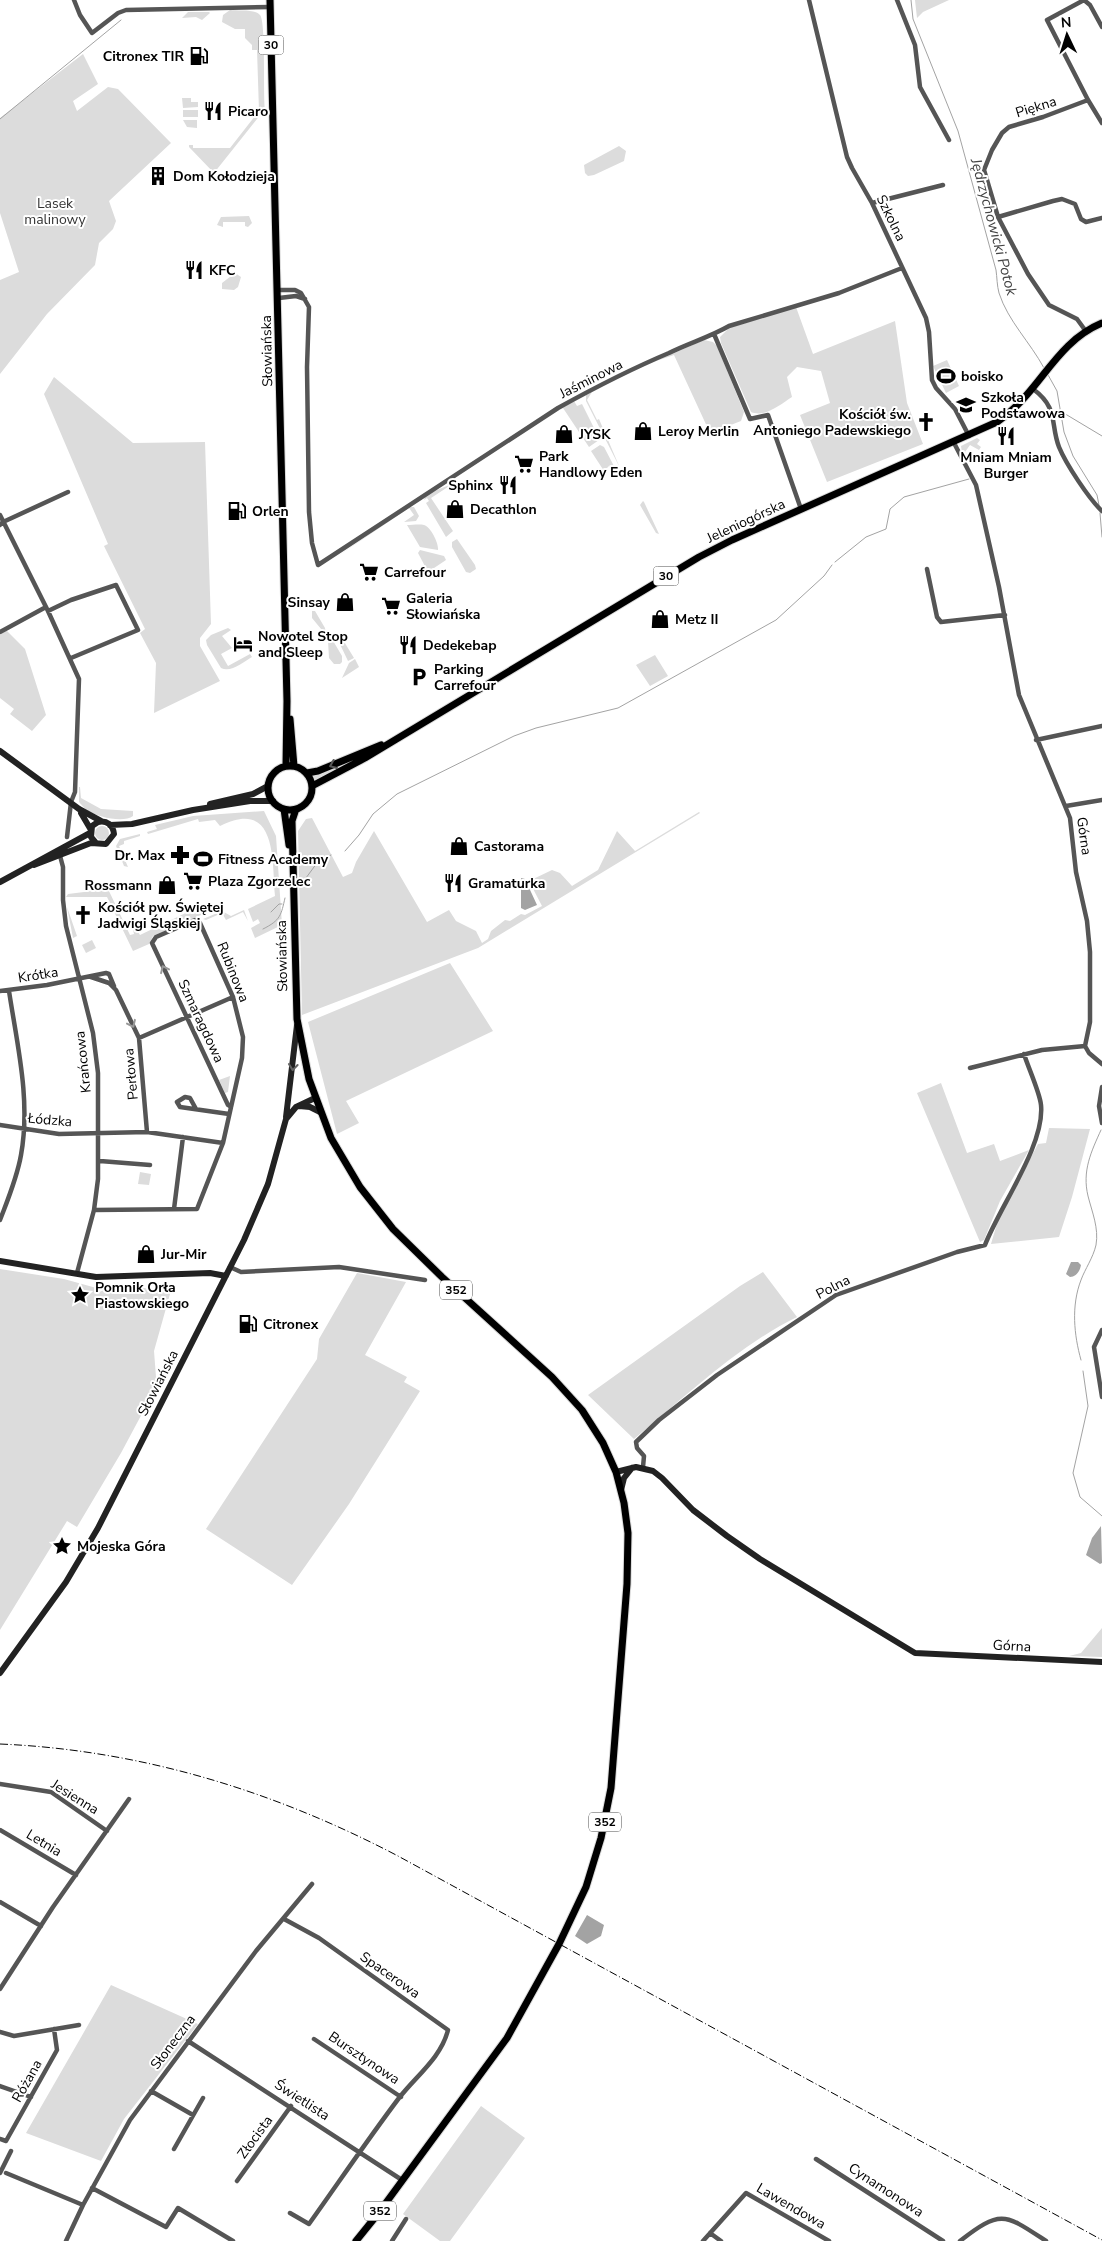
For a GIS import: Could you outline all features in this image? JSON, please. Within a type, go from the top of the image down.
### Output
[{"type":"main road","name":"Słowiańska","points":[[270,3],[290,766]]},
{"type":"main road","name":"Jeleniogórska","points":[[312,786],[365,758],[699,557],[801,509],[954,443],[1008,415],[1034,389],[1069,344],[1085,330],[1102,322]]},
{"type":"main road","name":"Jeleniogórska","points":[[307,773],[318,771],[391,742]]},
{"type":"main road","points":[[290,766],[307,773],[312,786],[309,800],[296,809],[284,809],[273,801],[268,786],[275,772],[290,766]]},
{"type":"main road","name":"Słowiańska","points":[[284,809],[293,892]]},
{"type":"main road","name":"Słowiańska","points":[[296,809],[292,822],[297,1019]]},
{"type":"main road","name":"352","points":[[297,1019],[304,1059],[315,1098],[348,1168],[381,1216],[411,1248],[552,1377],[576,1402],[599,1435],[616,1472],[628,1533],[627,1584],[611,1788],[596,1855],[570,1922],[507,2038],[356,2241]]},
{"type":"street","points":[[74,0],[80,15],[92,33],[118,13],[126,10],[270,3]]},
{"type":"street","name":"Szkolna","points":[[809,0],[847,157],[872,203],[926,318],[933,382],[952,405],[969,436]]},
{"type":"street","points":[[898,0],[914,45],[920,87],[949,140]]},
{"type":"street","points":[[1102,26],[1090,4],[1084,0],[1047,20],[1088,100],[1102,122]]},
{"type":"street","name":"Piękna","points":[[998,217],[984,170],[992,150],[1002,133],[1009,127],[1088,100]]},
{"type":"street","points":[[872,203],[944,185]]},
{"type":"street","points":[[1085,330],[1078,319],[1049,305],[1028,274],[998,217],[1062,199],[1074,204],[1081,220],[1086,222],[1102,218]]},
{"type":"street","name":"Jaśminowa","points":[[278,294],[306,299],[309,307],[307,367],[309,512],[312,543],[318,565],[558,408],[669,352],[729,326],[839,293],[902,268]]},
{"type":"street","points":[[714,334],[750,419],[768,415],[801,509]]},
{"type":"street","points":[[1034,389],[1052,412],[1062,452],[1094,505],[1102,511]]},
{"type":"street","name":"Górna","points":[[954,443],[976,485],[1005,614],[1017,687],[1036,740],[1066,806],[1072,832],[1077,878],[1087,921],[1090,952],[1090,1022],[1085,1046]]},
{"type":"street","points":[[1,524],[68,492]]},
{"type":"street","points":[[0,515],[1,524],[47,609],[79,679],[75,792],[71,802],[66,837]]},
{"type":"street","points":[[927,569],[937,617],[941,622],[1005,614]]},
{"type":"street","points":[[0,632],[47,609],[116,585],[138,630],[71,658]]},
{"type":"street","points":[[1036,740],[1102,726]]},
{"type":"street","points":[[0,751],[79,809],[110,825],[132,824],[193,810],[253,794],[268,786]]},
{"type":"street","points":[[193,810],[260,800],[273,801]]},
{"type":"street","points":[[1066,806],[1102,800]]},
{"type":"street","points":[[79,809],[96,843]]},
{"type":"street","points":[[0,882],[82,839],[91,831],[95,824],[101,822]]},
{"type":"street","points":[[59,852],[88,844],[106,844],[114,834],[132,824]]},
{"type":"street","points":[[110,825],[114,834]]},
{"type":"street","name":"Krańcowa","points":[[59,852],[64,867],[64,913],[96,1052],[100,1161],[94,1210],[77,1273]]},
{"type":"street","name":"Rubinowa","points":[[152,943],[156,937],[195,920],[198,921],[233,997],[244,1043],[223,1143],[199,1207],[193,1209],[174,1209]]},
{"type":"street","name":"Szmaragdowa","points":[[152,943],[231,1107]]},
{"type":"street","name":"Perłowa","points":[[78,979],[109,974],[139,1038],[147,1132]]},
{"type":"street","points":[[91,977],[109,983],[116,990]]},
{"type":"street","name":"Krótka","points":[[0,991],[78,979]]},
{"type":"street","points":[[0,1220],[19,1168],[24,1130],[22,1076],[9,990]]},
{"type":"street","points":[[139,1038],[233,997]]},
{"type":"street","points":[[286,1119],[297,1019]]},
{"type":"street","points":[[970,1068],[1024,1054],[1085,1046],[1089,1053],[1102,1064]]},
{"type":"street","name":"Polna","points":[[643,1467],[644,1456],[637,1448],[636,1442],[659,1420],[717,1375],[836,1295],[957,1252],[985,1245],[994,1221],[1038,1135],[1042,1105],[1024,1054]]},
{"type":"street","points":[[1102,1088],[1099,1106],[1102,1123]]},
{"type":"street","name":"Słowiańska","points":[[0,1673],[66,1582],[98,1528],[226,1276],[268,1184],[286,1119],[298,1106],[315,1098]]},
{"type":"street","points":[[298,1106],[310,1107],[320,1112]]},
{"type":"street","points":[[196,1109],[229,1114]]},
{"type":"street","name":"Łódzka","points":[[0,1125],[59,1134],[147,1132],[223,1143]]},
{"type":"street","points":[[94,1210],[174,1209],[183,1137]]},
{"type":"street","points":[[100,1161],[150,1165]]},
{"type":"street","points":[[0,1261],[110,1277],[210,1273],[226,1276]]},
{"type":"street","points":[[230,1267],[241,1272],[339,1267],[425,1280]]},
{"type":"street","points":[[1102,1330],[1094,1347],[1102,1397]]},
{"type":"street","points":[[616,1472],[633,1467],[643,1467]]},
{"type":"street","points":[[621,1491],[624,1478],[633,1467]]},
{"type":"street","name":"Górna","points":[[643,1467],[657,1474],[704,1519],[760,1559],[915,1653],[1102,1662]]},
{"type":"street","name":"Jesienna","points":[[0,1784],[51,1792],[107,1831]]},
{"type":"street","points":[[0,1989],[7,1976],[129,1799]]},
{"type":"street","name":"Letnia","points":[[0,1830],[76,1875]]},
{"type":"street","name":"Słoneczna","points":[[66,2241],[83,2205],[130,2120],[256,1951],[312,1884]]},
{"type":"street","points":[[0,1902],[41,1926]]},
{"type":"street","name":"Spacerowa","points":[[284,1919],[319,1938],[448,2030],[446,2038],[429,2064]]},
{"type":"street","points":[[0,1977],[7,1976]]},
{"type":"street","points":[[0,2032],[14,2036],[79,2025]]},
{"type":"street","name":"Różana","points":[[0,2139],[6,2141],[58,2050],[54,2029]]},
{"type":"street","name":"Bursztynowa","points":[[314,2039],[401,2097]]},
{"type":"street","name":"Świetlista","points":[[188,2041],[291,2106],[402,2180]]},
{"type":"street","name":"Bursztynowa","points":[[290,2214],[309,2224],[401,2097],[429,2064]]},
{"type":"street","points":[[0,2086],[31,2097]]},
{"type":"street","points":[[151,2091],[193,2114]]},
{"type":"street","points":[[174,2149],[203,2098]]},
{"type":"street","name":"Złocista","points":[[237,2180],[291,2106]]},
{"type":"street","points":[[0,2172],[10,2150]]},
{"type":"street","name":"Cynamonowa","points":[[816,2159],[944,2241]]},
{"type":"street","points":[[6,2173],[83,2205]]},
{"type":"street","points":[[92,2188],[166,2228],[178,2208],[233,2241]]},
{"type":"street","name":"Lawendowa","points":[[703,2241],[746,2193],[829,2241]]},
{"type":"street","points":[[960,2241],[986,2222],[1007,2218],[1016,2221],[1046,2241]]},
{"type":"street","points":[[392,2241],[406,2219]]},
{"type":"street","points":[[710,2233],[721,2241]]},
{"type":"green space","points":[[915,0],[949,0],[923,12],[917,18]]},
{"type":"green space","points":[[230,10],[258,13],[262,20],[265,109],[214,173],[189,145],[193,145],[193,148],[230,148],[259,111],[257,50],[252,50],[252,45],[245,38],[245,29],[235,29],[222,22],[223,15]]},
{"type":"green space","points":[[188,12],[210,13],[202,20],[196,17],[182,18]]},
{"type":"green space","name":"Lasek malinowy","points":[[83,54],[98,84],[73,101],[77,111],[108,87],[118,89],[171,143],[109,201],[116,221],[113,229],[99,243],[95,265],[47,314],[0,374],[0,280],[19,272],[0,213],[0,118]]},
{"type":"green space","points":[[182,98],[191,98],[191,102],[198,102],[198,107],[183,108]]},
{"type":"green space","points":[[183,110],[198,110],[198,117],[183,117]]},
{"type":"green space","points":[[183,120],[197,120],[197,128],[187,127]]},
{"type":"green space","points":[[619,146],[626,151],[624,161],[594,175],[588,176],[585,173],[584,165]]},
{"type":"green space","points":[[249,216],[252,223],[248,227],[245,226],[245,222],[223,222],[223,227],[217,225],[221,217]]},
{"type":"green space","points":[[235,273],[241,277],[238,287],[234,290],[222,289],[222,283]]},
{"type":"green space","points":[[796,307],[813,354],[895,321],[907,403],[923,444],[827,482],[800,415],[830,403],[821,371],[797,367],[787,377],[792,397],[767,412],[751,412],[720,337],[729,328]]},
{"type":"green space","points":[[704,340],[713,342],[717,346],[744,412],[741,421],[710,433],[674,355],[656,361]]},
{"type":"green space","name":"boisko","points":[[947,360],[959,386],[946,393],[933,366]]},
{"type":"green space","points":[[54,377],[133,443],[205,442],[211,624],[200,638],[200,646],[220,681],[154,713],[156,663],[140,633],[145,629],[104,546],[108,544],[44,394]]},
{"type":"green space","points":[[592,392],[587,400],[597,420],[599,419],[620,468],[586,401],[586,395]]},
{"type":"green space","points":[[574,401],[577,406],[582,404],[598,436],[599,440],[589,447],[563,408],[559,410]]},
{"type":"green space","points":[[977,438],[980,440],[977,444],[981,447],[979,450],[970,445],[965,452],[972,460],[968,461],[962,453],[961,446]]},
{"type":"green space","points":[[600,445],[604,447],[616,470],[613,472],[609,466],[604,471],[591,451]]},
{"type":"green space","points":[[454,483],[431,498],[453,531],[446,537],[426,503],[429,501],[427,498],[424,500],[425,497],[432,493]]},
{"type":"green space","points":[[643,501],[659,534],[656,533],[640,505]]},
{"type":"green space","points":[[409,507],[414,507],[419,516],[416,521],[404,522],[414,515],[409,508],[332,560]]},
{"type":"green space","points":[[407,525],[427,526],[434,536],[438,550],[420,547]]},
{"type":"green space","points":[[457,539],[475,565],[476,569],[470,573],[466,572],[452,547],[452,542]]},
{"type":"green space","points":[[420,550],[444,556],[446,560],[428,572],[418,553]]},
{"type":"green space","points":[[312,611],[315,611],[325,628],[326,635],[312,618]]},
{"type":"green space","points":[[228,628],[231,630],[222,636],[232,648],[221,654],[228,666],[250,654],[252,657],[237,666],[225,669],[221,668],[206,640],[211,635]]},
{"type":"green space","points":[[6,630],[25,649],[46,715],[32,731],[10,714],[14,709],[0,698],[0,635]]},
{"type":"green space","points":[[340,635],[354,658],[348,661],[337,638]]},
{"type":"green space","points":[[332,639],[342,656],[340,664],[334,664],[329,658],[328,641]]},
{"type":"green space","points":[[655,655],[668,676],[650,686],[636,665]]},
{"type":"green space","points":[[355,659],[359,667],[342,678],[349,663]]},
{"type":"green space","points":[[348,761],[350,765],[314,782],[311,776]]},
{"type":"green space","points":[[79,787],[81,798],[101,809],[133,811],[133,816],[123,819],[110,818],[88,811],[79,802]]},
{"type":"green space","points":[[264,811],[276,836],[282,925],[255,938],[251,928],[260,923],[258,919],[253,922],[248,909],[275,896],[271,850],[268,837],[262,826],[252,820],[239,819],[220,826],[215,820],[199,822],[198,819],[148,834],[147,832],[157,829],[155,825],[193,816]]},
{"type":"green space","points":[[699,812],[478,948],[302,1015],[298,831],[306,819],[312,818],[343,877],[352,873],[356,862],[374,831],[427,922],[449,910],[456,921],[476,931],[482,943],[488,939],[491,931],[505,920],[510,921],[521,914],[525,915],[542,906],[529,881],[552,870],[560,873],[572,886],[598,870],[617,831],[635,851]]},
{"type":"green space","points":[[99,826],[105,826],[109,833],[105,840],[99,840],[95,836],[95,830]]},
{"type":"green space","points":[[140,834],[140,836],[124,841],[124,844],[119,846],[128,867],[124,866],[116,846],[120,839]]},
{"type":"green space","points":[[108,889],[130,935],[134,934],[133,930],[136,929],[140,935],[196,908],[203,917],[201,915],[153,936],[149,944],[133,951],[107,897],[66,897],[68,894]]},
{"type":"green space","points":[[67,907],[77,936],[73,938]]},
{"type":"green space","points":[[244,910],[248,921],[243,912],[226,920],[222,913],[206,920],[203,919],[222,911],[231,916]]},
{"type":"green space","points":[[92,940],[96,948],[86,953],[82,945]]},
{"type":"green space","points":[[450,963],[493,1031],[346,1101],[359,1123],[337,1134],[308,1022]]},
{"type":"green space","points":[[230,1076],[228,1092],[225,1093],[219,1080]]},
{"type":"green space","points":[[941,1083],[967,1153],[994,1144],[1000,1161],[1029,1150],[1000,1201],[984,1240],[980,1242],[917,1093]]},
{"type":"green space","points":[[1049,1128],[1090,1129],[1059,1237],[991,1244],[999,1217],[1038,1144],[1046,1143]]},
{"type":"green space","points":[[140,1172],[151,1174],[149,1185],[138,1184]]},
{"type":"green space","points":[[0,1269],[64,1279],[100,1289],[98,1293],[114,1287],[133,1287],[168,1292],[170,1294],[154,1351],[156,1377],[160,1380],[121,1453],[77,1527],[67,1521],[0,1630]]},
{"type":"green space","points":[[763,1272],[797,1317],[754,1342],[733,1357],[634,1439],[588,1395],[740,1286]]},
{"type":"green space","points":[[357,1273],[406,1282],[365,1355],[407,1377],[404,1382],[420,1391],[349,1504],[292,1585],[206,1529],[317,1359],[319,1339]]},
{"type":"green space","points":[[1102,1628],[1102,1657],[1069,1656],[1081,1653]]},
{"type":"green space","points":[[111,1985],[198,2024],[124,2119],[101,2161],[26,2133]]},
{"type":"green space","points":[[481,2106],[525,2138],[450,2241],[440,2241],[403,2214]]},
{"type":"shaded area","points":[[521,878],[525,879],[537,905],[525,910],[521,908]]},
{"type":"shaded area","points":[[1071,1262],[1078,1262],[1081,1265],[1077,1273],[1070,1277],[1066,1274]]},
{"type":"shaded area","points":[[1101,1526],[1102,1563],[1100,1564],[1086,1555],[1092,1538]]},
{"type":"shaded area","points":[[587,1915],[604,1925],[601,1936],[587,1944],[575,1936]]},
{"type":"waterway","name":"Jędrzychowicki Potok","points":[[911,0],[913,19],[958,131],[996,270],[999,293],[1008,313],[1044,368]]},
{"type":"waterway","points":[[0,119],[121,20]]},
{"type":"waterway","name":"Jędrzychowicki Potok","points":[[1047,373],[1057,391],[1064,432],[1073,456],[1097,495],[1099,505]]},
{"type":"waterway","points":[[1062,412],[1102,436]]},
{"type":"waterway","points":[[835,562],[866,537],[886,529],[890,509],[904,497],[969,479]]},
{"type":"waterway","name":"Jędrzychowicki Potok","points":[[1100,513],[1102,537]]},
{"type":"waterway","points":[[345,851],[359,835],[373,814],[397,794],[514,736],[536,728],[618,708],[776,620],[824,576],[832,565]]},
{"type":"waterway","points":[[300,886],[317,863],[331,855]]},
{"type":"waterway","points":[[263,929],[277,920],[285,898]]},
{"type":"waterway","points":[[271,912],[279,904],[282,904]]},
{"type":"waterway","name":"Jędrzychowicki Potok","points":[[1081,1360],[1075,1331],[1076,1300],[1081,1280],[1095,1250],[1097,1239],[1096,1226],[1086,1187],[1086,1178],[1088,1162],[1101,1130]]},
{"type":"waterway","name":"Jędrzychowicki Potok","points":[[1083,1371],[1088,1406],[1073,1473],[1080,1497],[1102,1516]]},
{"type":"railway","points":[[0,1744],[104,1755],[155,1765],[255,1794],[351,1833],[398,1856],[1102,2240]]},
{"type":"place","name":"Citronex TIR","points":[[199,56]]},
{"type":"place","name":"Picaro","points":[[213,111]]},
{"type":"place","name":"Dom Kołodzieja","points":[[158,176]]},
{"type":"place","name":"KFC","points":[[194,270]]},
{"type":"place","name":"boisko","points":[[946,376]]},
{"type":"place","name":"Szkoła Podstawowa","points":[[966,405]]},
{"type":"place","name":"Kościół św. Antoniego Padewskiego","points":[[926,422]]},
{"type":"place","name":"Leroy Merlin","points":[[643,431]]},
{"type":"place","name":"JYSK","points":[[564,434]]},
{"type":"place","name":"Mniam Mniam Burger","points":[[1006,436]]},
{"type":"place","name":"Park Handlowy Eden","points":[[524,464]]},
{"type":"place","name":"Sphinx","points":[[508,485]]},
{"type":"place","name":"Decathlon","points":[[455,509]]},
{"type":"place","name":"Orlen","points":[[237,511]]},
{"type":"place","name":"Carrefour","points":[[369,572]]},
{"type":"place","name":"Sinsay","points":[[345,602]]},
{"type":"place","name":"Galeria Słowiańska","points":[[391,606]]},
{"type":"place","name":"Metz II","points":[[660,619]]},
{"type":"place","name":"Nowotel Stop and Sleep","points":[[243,644]]},
{"type":"place","name":"Dedekebap","points":[[408,645]]},
{"type":"place","name":"Parking Carrefour","points":[[419,677]]},
{"type":"place","name":"Castorama","points":[[459,846]]},
{"type":"place","name":"Dr. Max","points":[[180,855]]},
{"type":"place","name":"Fitness Academy","points":[[203,859]]},
{"type":"place","name":"Plaza Zgorzelec","points":[[193,881]]},
{"type":"place","name":"Gramaturka","points":[[453,883]]},
{"type":"place","name":"Rossmann","points":[[167,885]]},
{"type":"place","name":"Kościół pw. Świętej Jadwigi Śląskiej","points":[[83,915]]},
{"type":"place","name":"Jur-Mir","points":[[146,1254]]},
{"type":"place","name":"Pomnik Orła Piastowskiego","points":[[80,1295]]},
{"type":"place","name":"Citronex","points":[[248,1324]]},
{"type":"place","name":"Mojeska Góra","points":[[62,1546]]}]
